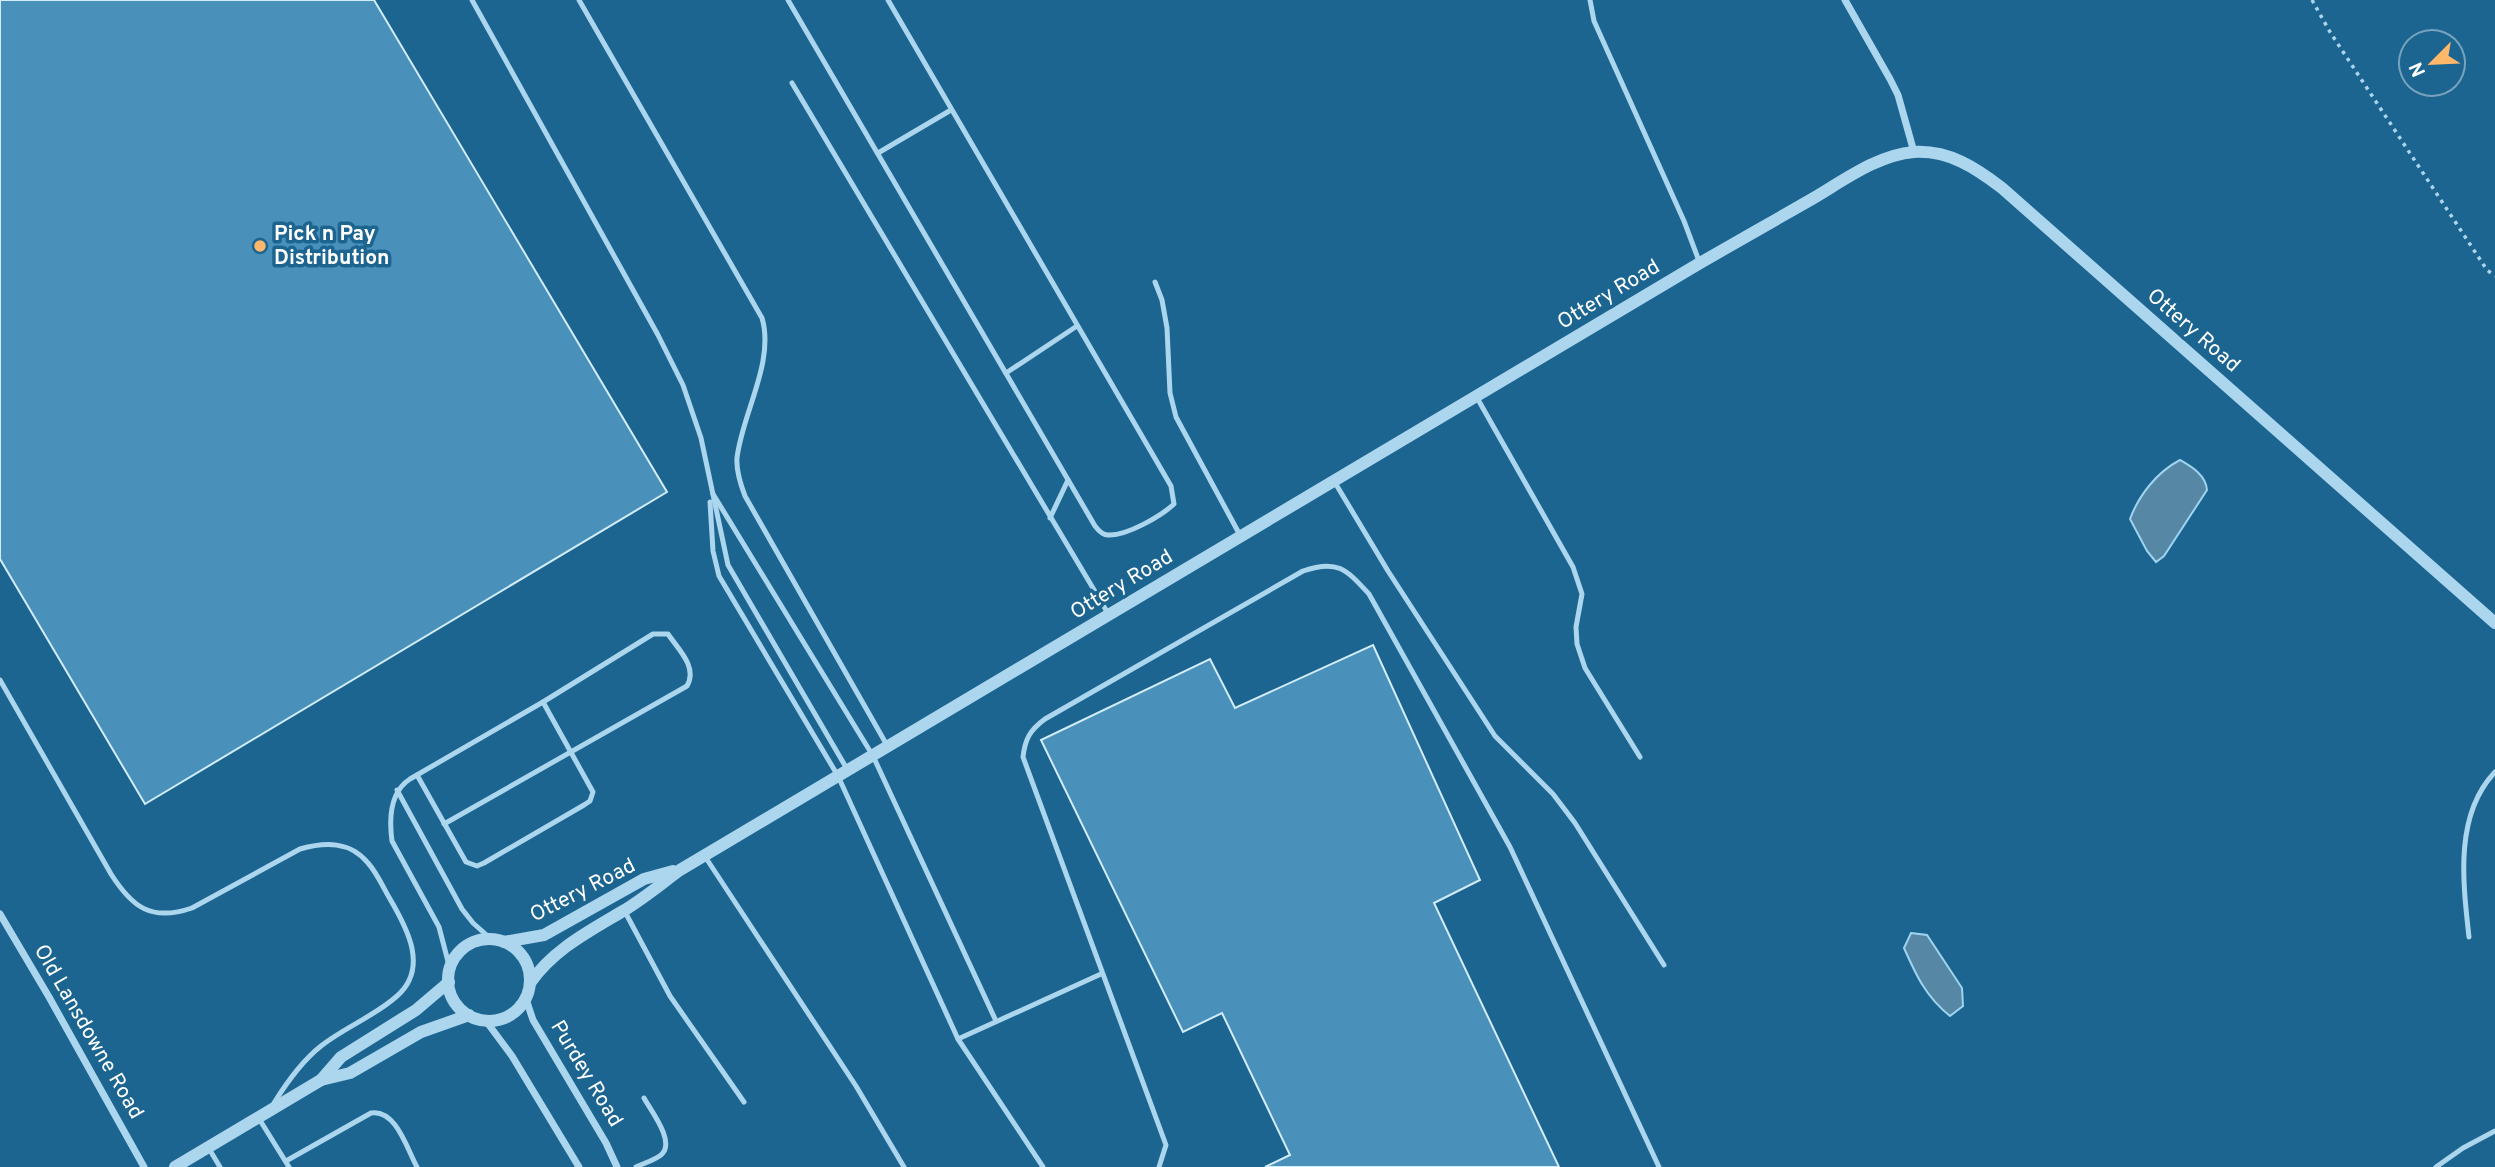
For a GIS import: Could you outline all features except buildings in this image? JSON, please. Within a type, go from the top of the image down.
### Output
[{"type":"street","points":[[1845,0],[1891,79],[1914,152]]},
{"type":"street","name":"Ottery Road","points":[[530,983],[561,949],[704,855],[1700,263],[1856,173],[1886,159],[1914,152],[1946,155],[1961,161],[2002,188],[2495,624]]},
{"type":"street","name":"Ottery Road","points":[[497,941],[544,935],[644,879],[680,870]]},
{"type":"street","name":"Old Lansdowne Road","points":[[0,914],[144,1167]]},
{"type":"street","points":[[321,1080],[341,1057],[416,1010],[449,976],[456,957],[466,947],[478,941],[497,941],[515,948],[529,970],[530,983],[526,999],[516,1012],[502,1020],[486,1021],[469,1015],[458,1007],[452,995],[449,976]]},
{"type":"street","name":"Purdey Road","points":[[526,999],[533,1020],[606,1143],[617,1167]]},
{"type":"street","points":[[175,1167],[321,1080],[350,1073],[421,1032],[469,1015]]},
{"type":"street","points":[[486,1021],[512,1056],[579,1167]]},
{"type":"lane","points":[[472,0],[658,335],[683,385],[696,425],[728,565],[843,774],[958,1039],[1043,1167]]},
{"type":"lane","points":[[579,0],[762,317],[765,342],[737,459],[739,480],[745,496],[888,747]]},
{"type":"lane","points":[[788,0],[1095,526],[1101,533],[1109,536],[1140,526],[1174,504],[1171,486],[887,0]]},
{"type":"lane","points":[[1590,0],[1594,21],[1684,221],[1700,263]]},
{"type":"lane","points":[[792,83],[1109,615]]},
{"type":"lane","points":[[878,153],[951,110]]},
{"type":"lane","points":[[1155,282],[1162,300],[1167,328],[1170,393],[1176,417],[1241,537]]},
{"type":"lane","points":[[1006,373],[1077,326]]},
{"type":"lane","points":[[1476,396],[1573,567],[1582,594],[1576,627],[1577,644],[1586,668],[1640,757]]},
{"type":"lane","points":[[1050,518],[1068,480]]},
{"type":"lane","points":[[1334,481],[1388,571],[1495,736],[1535,774],[1575,823],[1664,965]]},
{"type":"lane","points":[[710,488],[873,756],[996,1021]]},
{"type":"lane","points":[[710,488],[713,551],[719,576],[843,774]]},
{"type":"lane","points":[[1159,1167],[1166,1145],[1023,757],[1024,742],[1031,730],[1045,719],[1303,571],[1322,565],[1334,565],[1350,573],[1369,594],[1510,847],[1659,1167]]},
{"type":"lane","points":[[444,824],[688,686],[691,669],[668,634],[658,633],[417,775],[397,790],[394,798],[392,841],[439,927],[449,976]]},
{"type":"lane","points":[[0,680],[111,874],[136,906],[156,913],[173,914],[192,908],[300,849],[317,844],[334,843],[348,847],[362,856],[373,868],[405,925],[414,956],[413,970],[407,984],[397,996],[313,1053],[289,1079],[271,1109]]},
{"type":"lane","points":[[417,775],[466,862],[477,866],[484,863],[590,801],[593,792],[543,702]]},
{"type":"lane","points":[[2469,937],[2463,857],[2477,794],[2495,772]]},
{"type":"lane","points":[[397,790],[462,909],[473,923],[497,941]]},
{"type":"lane","points":[[704,855],[856,1086],[904,1167]]},
{"type":"lane","points":[[624,910],[670,996],[744,1102]]},
{"type":"lane","points":[[958,1039],[1101,974]]},
{"type":"lane","points":[[636,1167],[663,1153],[667,1146],[644,1098]]},
{"type":"lane","points":[[258,1117],[288,1164],[371,1113],[384,1113],[391,1120],[417,1167]]},
{"type":"lane","points":[[2437,1167],[2463,1148],[2495,1131]]},
{"type":"lane","points":[[208,1147],[219,1167]]},
{"type":"path","points":[[2312,0],[2330,32],[2487,270],[2495,275]]},
{"type":"water","points":[[2180,460],[2201,476],[2207,490],[2164,556],[2156,562],[2130,519],[2138,501],[2150,485]]},
{"type":"water","points":[[1911,933],[1927,935],[1962,988],[1963,1006],[1950,1016],[1922,985],[1904,948]]},
{"type":"place","name":"Pick n Pay Distribution","points":[[260,246]]}]
